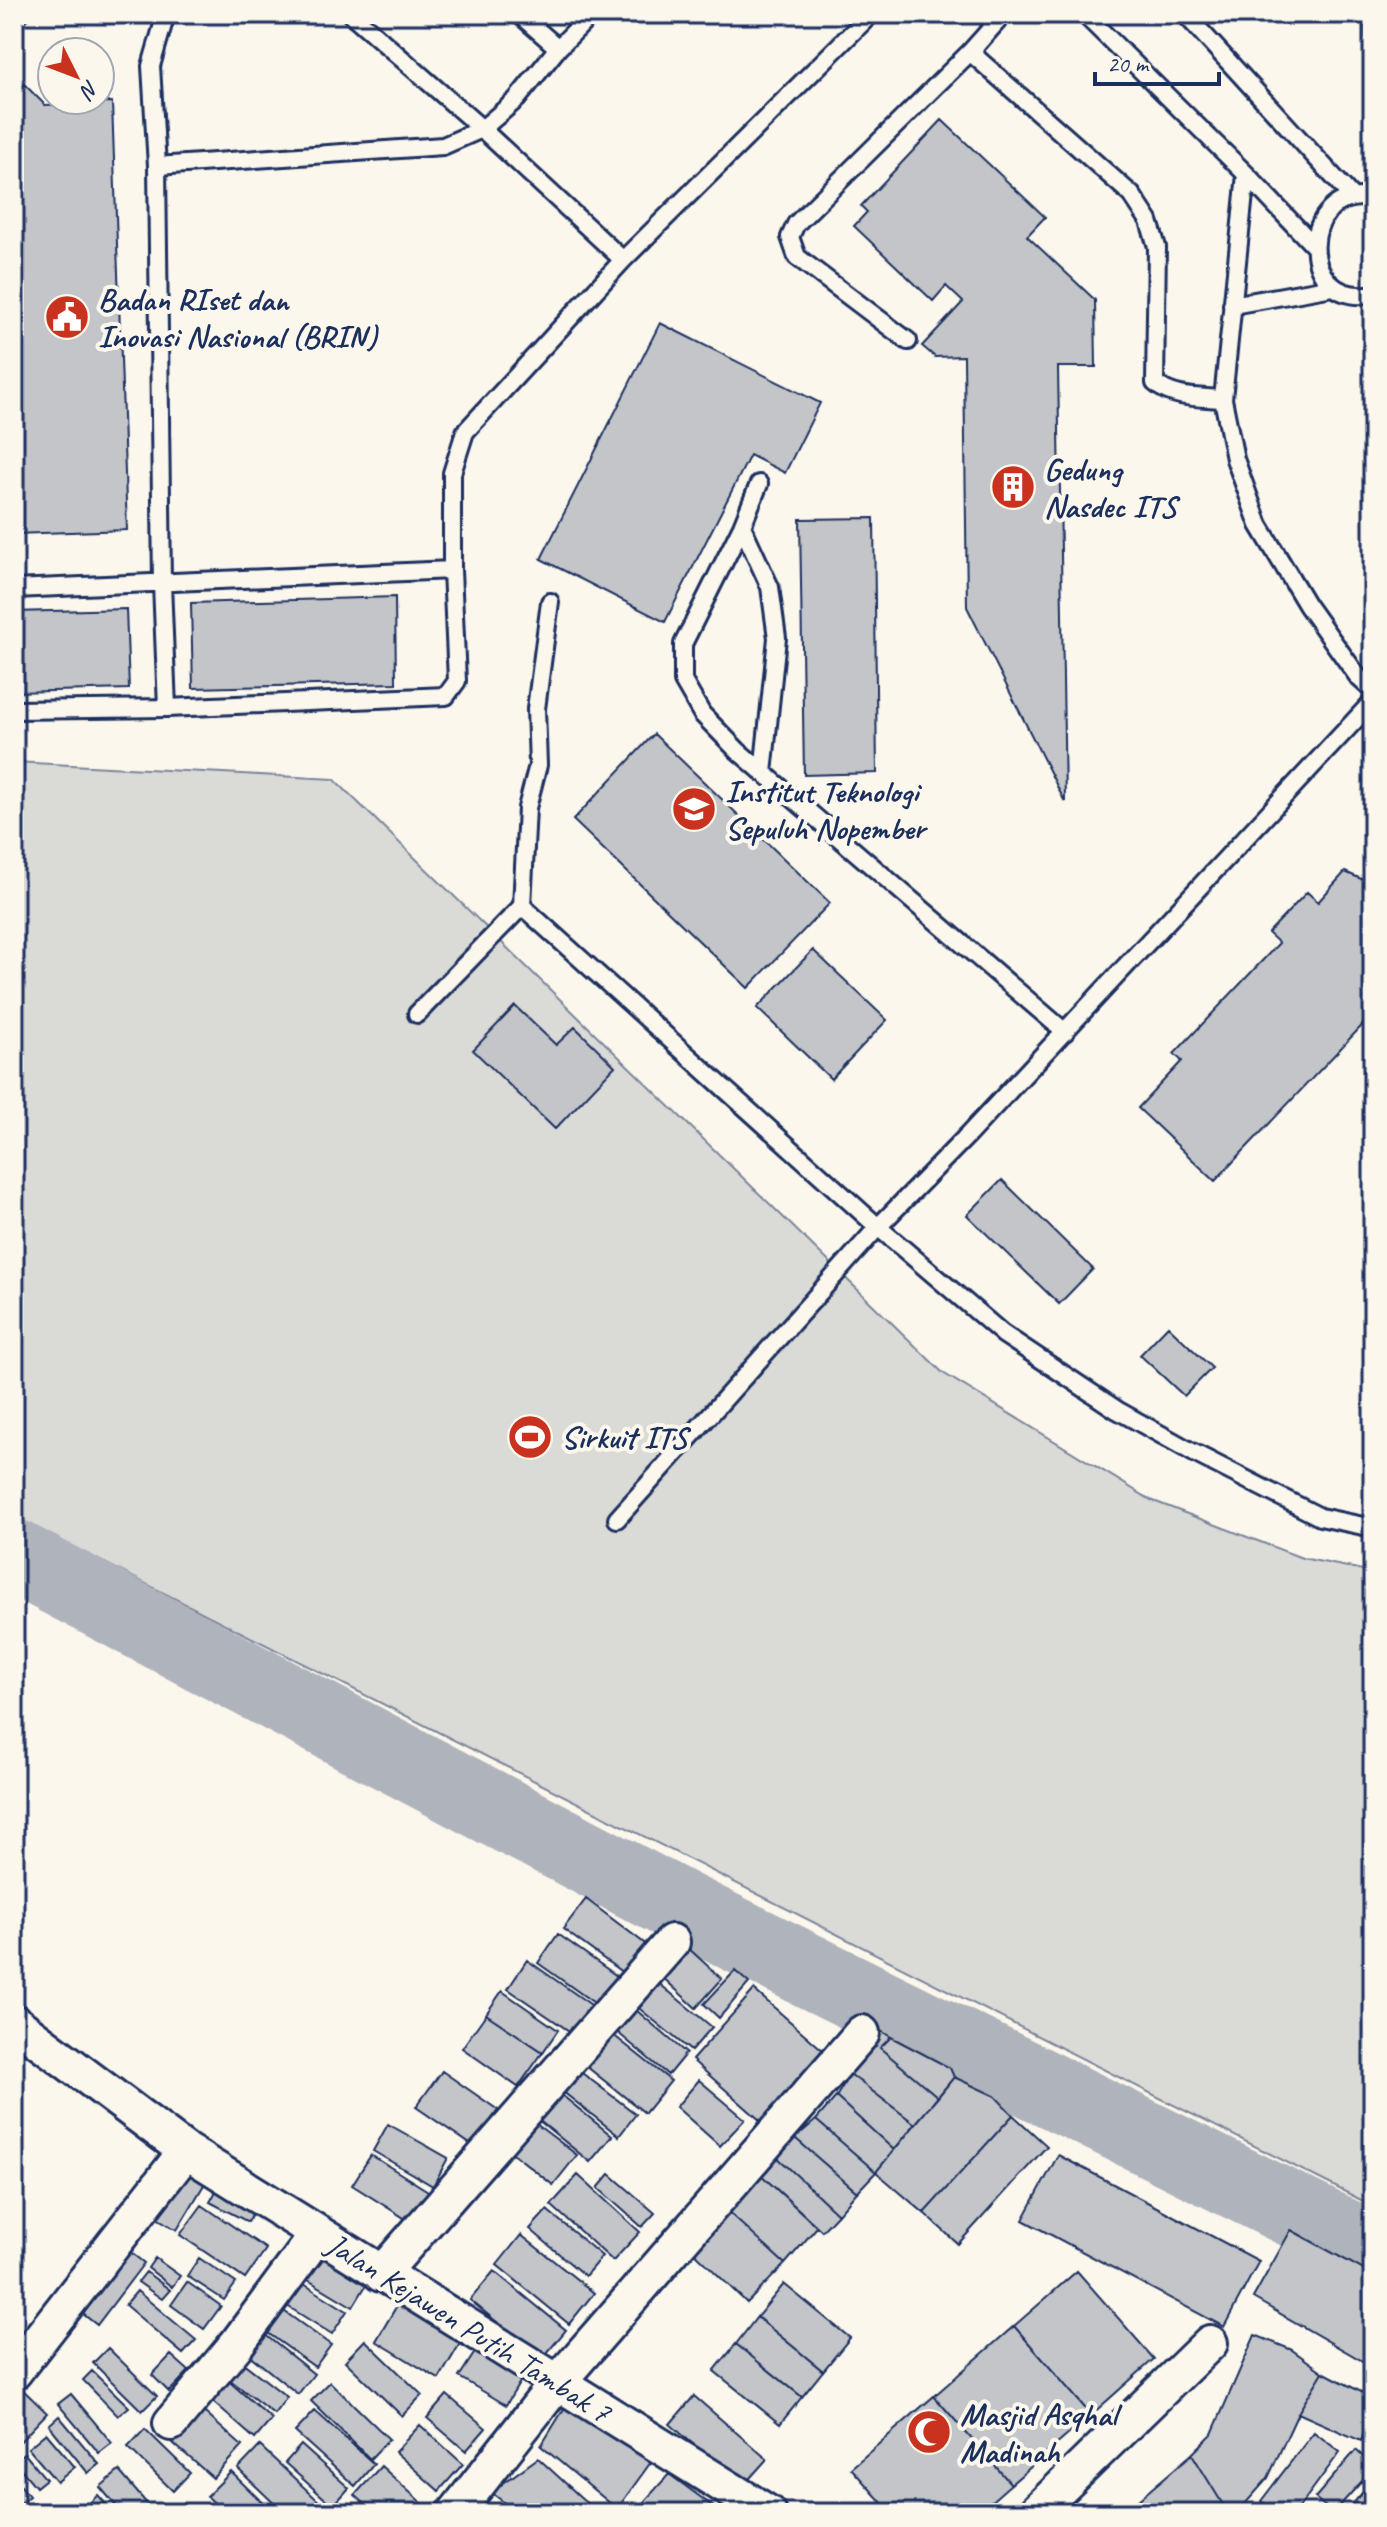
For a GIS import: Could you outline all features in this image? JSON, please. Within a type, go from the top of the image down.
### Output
[{"type":"street","points":[[381,2274],[672,1942]]},
{"type":"street","name":"Jalan Kejawen Putih Tambak 7","points":[[14,2022],[186,2151],[761,2508]]},
{"type":"street","points":[[455,2513],[557,2383],[862,2033]]},
{"type":"street","points":[[14,2372],[186,2151]]},
{"type":"street","points":[[171,2423],[236,2345],[318,2234]]},
{"type":"street","points":[[1035,2513],[1210,2343]]},
{"type":"lane","points":[[166,14],[151,66],[157,166],[162,584],[167,708]]},
{"type":"lane","points":[[351,14],[482,129],[623,260]]},
{"type":"lane","points":[[519,14],[558,48]]},
{"type":"lane","points":[[157,166],[429,149],[456,141],[482,129],[517,99],[558,48],[592,14]]},
{"type":"lane","points":[[14,710],[167,708],[446,696],[457,681],[452,473],[465,432],[623,260],[871,14]]},
{"type":"lane","points":[[908,341],[797,257],[790,237],[796,224],[970,52],[1004,14]]},
{"type":"lane","points":[[1084,14],[1314,246]]},
{"type":"lane","points":[[1185,14],[1353,198]]},
{"type":"lane","points":[[970,52],[1132,195],[1149,221],[1157,247],[1155,383],[1164,392],[1223,399]]},
{"type":"lane","points":[[1246,174],[1223,399],[1235,459],[1259,525],[1307,605],[1359,678],[1373,691]]},
{"type":"lane","points":[[1333,287],[1318,269],[1314,246],[1319,225],[1333,207],[1353,198],[1373,198]]},
{"type":"lane","points":[[1232,305],[1333,287],[1358,296],[1373,294]]},
{"type":"lane","points":[[759,484],[742,526],[683,644],[683,681],[702,714],[763,773],[1065,1032]]},
{"type":"lane","points":[[742,526],[770,587],[777,638],[763,773]]},
{"type":"lane","points":[[14,589],[452,570]]},
{"type":"lane","points":[[417,1014],[522,906],[527,808],[538,765],[536,709],[550,602]]},
{"type":"lane","points":[[617,1519],[878,1227],[1065,1032],[1373,701]]},
{"type":"lane","points":[[522,906],[878,1227],[1003,1334],[1117,1410],[1194,1453],[1320,1517],[1373,1528]]},
{"type":"shaded area","points":[[1367,14],[1373,14],[1373,72],[1368,68],[1364,23]]},
{"type":"shaded area","name":"Sirkuit ITS","points":[[14,762],[334,779],[943,1373],[1151,1500],[1302,1558],[1373,1572],[1373,2206],[14,1517]]},
{"type":"building","points":[[14,14],[32,14],[14,34]]},
{"type":"building","name":"Badan RIset dan Inovasi Nasional (BRIN)","points":[[14,74],[36,96],[36,116],[112,116],[127,530],[14,534]]},
{"type":"building","name":"Gedung Nasdec ITS","points":[[942,120],[1045,217],[1027,236],[1095,300],[1096,367],[1058,367],[1065,802],[967,607],[964,356],[935,357],[922,346],[963,302],[946,286],[933,301],[854,226],[867,212],[861,206]]},
{"type":"building","points":[[660,323],[820,403],[785,473],[750,455],[665,622],[541,559]]},
{"type":"building","points":[[874,518],[877,773],[804,775],[800,519]]},
{"type":"building","points":[[395,597],[396,683],[193,688],[191,603]]},
{"type":"building","points":[[126,609],[129,689],[14,692],[14,612]]},
{"type":"building","points":[[654,734],[830,903],[748,988],[573,820]]},
{"type":"building","points":[[1345,872],[1373,884],[1373,1014],[1215,1181],[1138,1108],[1182,1061],[1174,1054],[1279,943],[1268,933],[1307,892],[1318,902]]},
{"type":"building","points":[[813,950],[887,1020],[831,1079],[757,1008]]},
{"type":"building","points":[[515,1006],[556,1045],[575,1027],[615,1066],[555,1129],[473,1050]]},
{"type":"building","points":[[1002,1180],[1093,1269],[1059,1304],[967,1215]]},
{"type":"building","points":[[1168,1326],[1212,1368],[1184,1396],[1140,1355]]},
{"type":"building","points":[[586,1899],[648,1946],[626,1975],[563,1929]]},
{"type":"building","points":[[558,1934],[621,1979],[600,2007],[538,1963]]},
{"type":"building","points":[[686,1946],[722,1979],[696,2008],[660,1975]]},
{"type":"building","points":[[527,1960],[597,2009],[578,2037],[508,1989]]},
{"type":"building","points":[[735,1971],[749,1983],[719,2018],[704,2004]]},
{"type":"building","points":[[656,1981],[712,2027],[691,2051],[635,2005]]},
{"type":"building","points":[[754,1990],[825,2052],[762,2122],[692,2060]]},
{"type":"building","points":[[502,1991],[558,2030],[543,2052],[486,2014]]},
{"type":"building","points":[[636,2010],[686,2053],[668,2075],[617,2032]]},
{"type":"building","points":[[486,2014],[543,2052],[518,2087],[462,2048]]},
{"type":"building","points":[[881,2031],[891,2037],[880,2048],[938,2097],[915,2124],[850,2074]]},
{"type":"building","points":[[612,2034],[671,2081],[645,2113],[586,2066]]},
{"type":"building","points":[[891,2037],[950,2068],[954,2077],[938,2097],[880,2048]]},
{"type":"building","points":[[578,2070],[636,2114],[619,2136],[562,2091]]},
{"type":"building","points":[[442,2071],[498,2110],[473,2146],[416,2107]]},
{"type":"building","points":[[850,2074],[915,2124],[894,2150],[836,2097]]},
{"type":"building","points":[[954,2077],[995,2096],[1013,2115],[924,2213],[876,2172]]},
{"type":"building","points":[[699,2080],[745,2119],[720,2146],[676,2107]]},
{"type":"building","points":[[558,2092],[612,2136],[590,2162],[536,2118]]},
{"type":"building","points":[[836,2097],[894,2150],[876,2172],[816,2120]]},
{"type":"building","points":[[1013,2115],[1047,2146],[958,2244],[924,2213]]},
{"type":"building","points":[[816,2120],[876,2172],[857,2192],[795,2138]]},
{"type":"building","points":[[532,2121],[577,2155],[553,2185],[510,2151]]},
{"type":"building","points":[[388,2124],[448,2158],[433,2186],[373,2151]]},
{"type":"building","points":[[795,2138],[857,2192],[838,2214],[775,2155]]},
{"type":"building","points":[[371,2155],[428,2191],[409,2221],[352,2185]]},
{"type":"building","points":[[775,2155],[838,2214],[822,2231],[758,2172]]},
{"type":"building","points":[[1058,2155],[1259,2261],[1224,2327],[1023,2220]]},
{"type":"building","points":[[189,2166],[208,2178],[177,2230],[157,2218]]},
{"type":"building","points":[[758,2172],[817,2227],[785,2264],[726,2210]]},
{"type":"building","points":[[610,2174],[655,2213],[642,2227],[598,2188]]},
{"type":"building","points":[[578,2175],[640,2232],[613,2261],[551,2205]]},
{"type":"building","points":[[220,2184],[258,2203],[248,2222],[210,2202]]},
{"type":"building","points":[[202,2205],[266,2249],[245,2279],[180,2235]]},
{"type":"building","points":[[547,2210],[602,2256],[585,2276],[530,2229]]},
{"type":"building","points":[[726,2210],[785,2264],[747,2303],[693,2251]]},
{"type":"building","points":[[1291,2230],[1373,2275],[1373,2367],[1253,2298]]},
{"type":"building","points":[[521,2235],[594,2293],[569,2324],[497,2265]]},
{"type":"building","points":[[313,2249],[368,2282],[353,2307],[298,2274]]},
{"type":"building","points":[[130,2252],[144,2263],[97,2325],[83,2314]]},
{"type":"building","points":[[155,2258],[180,2276],[172,2287],[148,2268]]},
{"type":"building","points":[[199,2258],[236,2283],[224,2300],[187,2276]]},
{"type":"building","points":[[494,2271],[566,2330],[542,2359],[470,2300]]},
{"type":"building","points":[[1077,2271],[1154,2359],[1091,2415],[1014,2326]]},
{"type":"building","points":[[146,2272],[170,2290],[162,2299],[138,2282]]},
{"type":"building","points":[[299,2281],[347,2311],[332,2334],[284,2304]]},
{"type":"building","points":[[187,2282],[221,2306],[204,2329],[171,2305]]},
{"type":"building","points":[[784,2284],[850,2338],[823,2371],[757,2317]]},
{"type":"building","points":[[137,2291],[196,2340],[183,2354],[125,2305]]},
{"type":"building","points":[[402,2297],[465,2335],[439,2379],[376,2341]]},
{"type":"building","points":[[281,2309],[331,2345],[315,2367],[265,2331]]},
{"type":"building","points":[[757,2317],[823,2371],[802,2397],[736,2344]]},
{"type":"building","points":[[1014,2326],[1091,2415],[1011,2484],[934,2396]]},
{"type":"building","points":[[264,2334],[314,2374],[298,2394],[248,2354]]},
{"type":"building","points":[[1255,2335],[1292,2350],[1323,2372],[1298,2413],[1268,2478],[1237,2513],[1228,2513],[1192,2454],[1212,2434]]},
{"type":"building","points":[[365,2340],[422,2395],[402,2416],[345,2361]]},
{"type":"building","points":[[736,2344],[802,2397],[780,2424],[714,2371]]},
{"type":"building","points":[[108,2348],[157,2396],[142,2411],[93,2363]]},
{"type":"building","points":[[477,2349],[523,2377],[506,2405],[459,2377]]},
{"type":"building","points":[[171,2355],[189,2371],[169,2392],[152,2375]]},
{"type":"building","points":[[242,2362],[287,2397],[274,2414],[229,2379]]},
{"type":"building","points":[[92,2371],[129,2407],[118,2416],[83,2380]]},
{"type":"building","points":[[1323,2372],[1373,2398],[1373,2410],[1361,2441],[1298,2413]]},
{"type":"building","points":[[224,2377],[272,2419],[255,2439],[207,2397]]},
{"type":"building","points":[[330,2382],[389,2439],[370,2459],[311,2401]]},
{"type":"building","points":[[19,2386],[47,2413],[14,2448],[14,2391]]},
{"type":"building","points":[[71,2394],[112,2443],[99,2453],[58,2404]]},
{"type":"building","points":[[447,2395],[486,2428],[466,2451],[427,2418]]},
{"type":"building","points":[[694,2396],[767,2459],[742,2487],[670,2424]]},
{"type":"building","name":"Masjid Asqhal Madinah","points":[[934,2396],[1011,2484],[978,2513],[891,2513],[851,2468]]},
{"type":"building","points":[[567,2404],[651,2462],[617,2509],[541,2446]]},
{"type":"building","points":[[196,2405],[242,2446],[213,2478],[166,2437]]},
{"type":"building","points":[[315,2411],[374,2464],[355,2486],[295,2432]]},
{"type":"building","points":[[59,2416],[99,2464],[88,2473],[49,2425]]},
{"type":"building","points":[[420,2425],[463,2464],[439,2491],[395,2452]]},
{"type":"building","points":[[145,2429],[190,2473],[173,2491],[128,2447]]},
{"type":"building","points":[[1314,2432],[1340,2452],[1295,2513],[1277,2513],[1261,2501]]},
{"type":"building","points":[[46,2433],[75,2467],[57,2482],[28,2448]]},
{"type":"building","points":[[301,2445],[349,2488],[333,2506],[285,2463]]},
{"type":"building","points":[[260,2446],[326,2508],[322,2513],[284,2513],[238,2469]]},
{"type":"building","points":[[1356,2450],[1373,2469],[1333,2513],[1315,2498]]},
{"type":"building","points":[[24,2453],[46,2479],[36,2487],[14,2461]]},
{"type":"building","points":[[1192,2454],[1228,2513],[1123,2513]]},
{"type":"building","points":[[538,2458],[598,2513],[517,2513],[491,2492]]},
{"type":"building","points":[[381,2466],[425,2506],[419,2513],[375,2513],[355,2495]]},
{"type":"building","points":[[119,2471],[154,2512],[122,2513],[100,2487]]},
{"type":"building","points":[[231,2472],[273,2513],[225,2513],[207,2496]]},
{"type":"building","points":[[669,2474],[722,2513],[634,2513]]},
{"type":"building","points":[[14,2477],[29,2496],[14,2508]]},
{"type":"building","points":[[1373,2480],[1373,2513],[1345,2513]]},
{"type":"building","points":[[98,2495],[114,2513],[81,2511]]},
{"type":"building","points":[[353,2505],[362,2513],[345,2513]]},
{"type":"waterway","points":[[14,1556],[684,1909],[1373,2250]]},
{"type":"place","name":"Badan RIset dan Inovasi Nasional (BRIN)","points":[[67,317]]},
{"type":"place","name":"Gedung Nasdec ITS","points":[[1013,487]]},
{"type":"place","name":"Institut Teknologi Sepuluh Nopember","points":[[694,809]]},
{"type":"place","name":"Sirkuit ITS","points":[[530,1437]]},
{"type":"place","name":"Masjid Asqhal Madinah","points":[[929,2432]]}]
